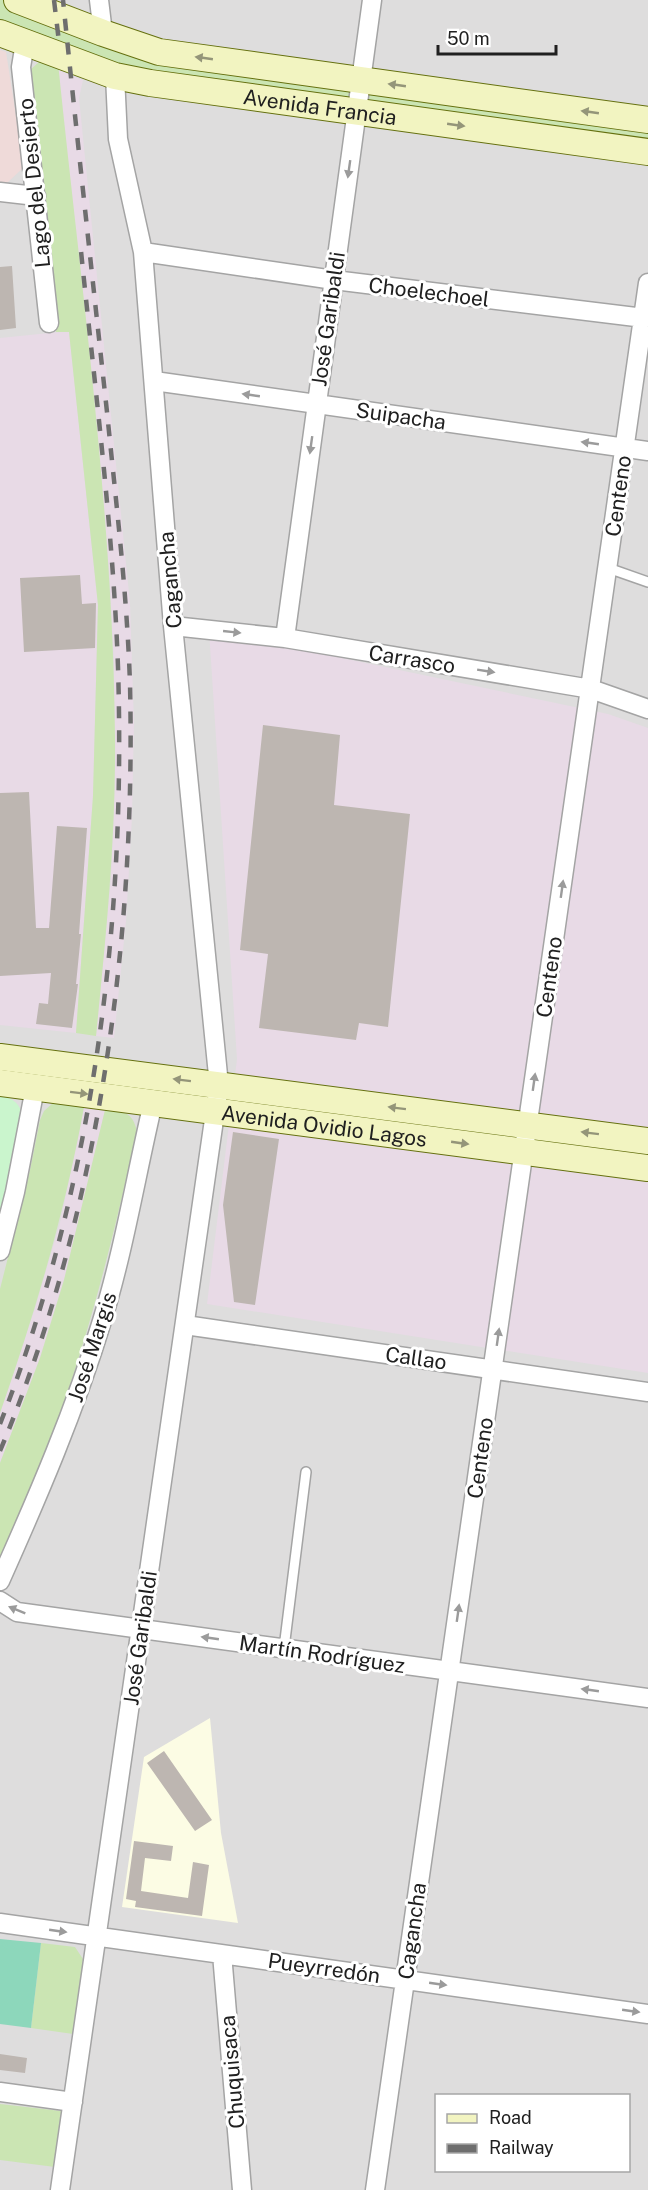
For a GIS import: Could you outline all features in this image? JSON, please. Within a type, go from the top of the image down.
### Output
[{"type":"main road","name":"Avenida Francia","points":[[17,0],[159,52],[648,120]]},
{"type":"main road","name":"Avenida Francia","points":[[0,33],[115,76],[150,83],[648,152]]},
{"type":"main road","name":"Avenida Ovidio Lagos","points":[[0,1057],[648,1141]]},
{"type":"main road","name":"Avenida Ovidio Lagos","points":[[0,1083],[648,1168]]},
{"type":"street","points":[[99,0],[102,33]]},
{"type":"street","name":"José Garibaldi","points":[[285,638],[372,0]]},
{"type":"street","name":"Lago del Desierto","points":[[26,43],[21,67],[49,323]]},
{"type":"street","name":"Cagancha","points":[[115,76],[118,139],[143,252],[173,626],[219,1085]]},
{"type":"street","points":[[0,192],[36,196]]},
{"type":"street","name":"Choelechoel","points":[[143,252],[334,280],[644,318]]},
{"type":"street","name":"Centeno","points":[[450,1671],[648,283]]},
{"type":"street","name":"Suipacha","points":[[154,381],[648,451]]},
{"type":"street","name":"Carrasco","points":[[173,626],[285,638],[591,689],[648,709]]},
{"type":"street","name":"José Garibaldi","points":[[60,2190],[219,1085]]},
{"type":"street","points":[[0,1251],[15,1192],[35,1088]]},
{"type":"street","name":"José Margis","points":[[0,1581],[50,1466],[102,1321],[124,1236],[153,1103]]},
{"type":"street","name":"Callao","points":[[185,1325],[648,1392]]},
{"type":"street","name":"Martín Rodríguez","points":[[0,1601],[17,1612],[450,1671],[645,1692]]},
{"type":"street","name":"Cagancha","points":[[375,2190],[450,1671]]},
{"type":"street","name":"Pueyrredón","points":[[0,1923],[648,2014]]},
{"type":"street","name":"Chuquisaca","points":[[222,1954],[242,2190]]},
{"type":"street","points":[[0,2092],[73,2102]]},
{"type":"lane","points":[[608,568],[648,582]]},
{"type":"lane","points":[[284,1648],[306,1472]]},
{"type":"shaded area","points":[[0,0],[648,0],[648,2190],[0,2190]]},
{"type":"shaded area","points":[[0,50],[6,52],[24,167],[6,184],[0,183]]},
{"type":"shaded area","points":[[58,70],[83,80],[79,98],[130,603],[134,723],[132,817],[126,921],[114,1038],[96,1036],[111,877],[114,803],[114,663],[109,570]]},
{"type":"shaded area","points":[[69,331],[98,605],[93,796],[76,1033],[0,1025],[0,338]]},
{"type":"shaded area","points":[[209,630],[608,714],[648,728],[648,1373],[207,1304],[237,1059]]},
{"type":"shaded area","points":[[84,1107],[105,1110],[86,1191],[64,1280],[40,1358],[0,1463],[0,1413],[60,1223]]},
{"type":"shaded area","points":[[210,1718],[221,1833],[238,1923],[122,1907],[144,1757]]},
{"type":"green space","points":[[0,0],[17,0],[103,33],[648,120],[648,152],[150,83],[0,33]]},
{"type":"green space","points":[[40,61],[58,63],[102,484],[113,653],[114,812],[110,886],[96,1036],[76,1033],[93,796],[98,605],[69,332],[56,332],[29,71]]},
{"type":"green space","points":[[0,1096],[16,1102],[24,1118],[0,1219]]},
{"type":"green space","points":[[53,1103],[84,1107],[68,1185],[48,1262],[0,1413],[0,1289],[40,1120],[44,1111]]},
{"type":"green space","points":[[105,1110],[117,1111],[130,1116],[137,1131],[119,1209],[88,1326],[64,1402],[39,1470],[0,1558],[0,1463],[40,1358],[64,1280]]},
{"type":"green space","points":[[0,1939],[41,1943],[31,2028],[0,2024]]},
{"type":"green space","points":[[41,1943],[75,1947],[83,1959],[73,2034],[31,2028]]},
{"type":"green space","points":[[0,2104],[61,2111],[55,2167],[0,2160]]},
{"type":"building","points":[[12,266],[16,328],[0,330],[0,267]]},
{"type":"building","points":[[80,575],[82,604],[96,603],[95,648],[24,652],[20,578]]},
{"type":"building","points":[[263,725],[340,735],[334,805],[410,814],[388,1027],[359,1023],[356,1040],[259,1028],[268,954],[240,950]]},
{"type":"building","points":[[29,792],[36,928],[49,928],[57,826],[87,828],[76,984],[78,984],[72,1028],[36,1024],[39,1003],[48,1004],[51,973],[0,976],[0,793]]},
{"type":"building","points":[[233,1132],[279,1139],[255,1305],[234,1302],[223,1205]]},
{"type":"building","points":[[164,1751],[212,1820],[195,1831],[147,1763]]},
{"type":"building","points":[[134,1841],[173,1846],[171,1861],[145,1858],[141,1891],[188,1898],[193,1862],[209,1865],[202,1916],[135,1907],[136,1901],[126,1899]]},
{"type":"building","points":[[0,2054],[27,2058],[25,2073],[0,2070]]},
{"type":"railway","points":[[54,0],[59,42]]},
{"type":"railway","points":[[0,1451],[34,1361],[63,1267],[86,1172],[104,1075],[118,977],[126,878],[130,780],[130,684],[126,616],[121,548],[63,0]]},
{"type":"railway","points":[[0,1424],[32,1333],[59,1240],[81,1147],[97,1052],[109,956],[116,860],[119,763],[116,615],[103,459],[81,251]]}]
